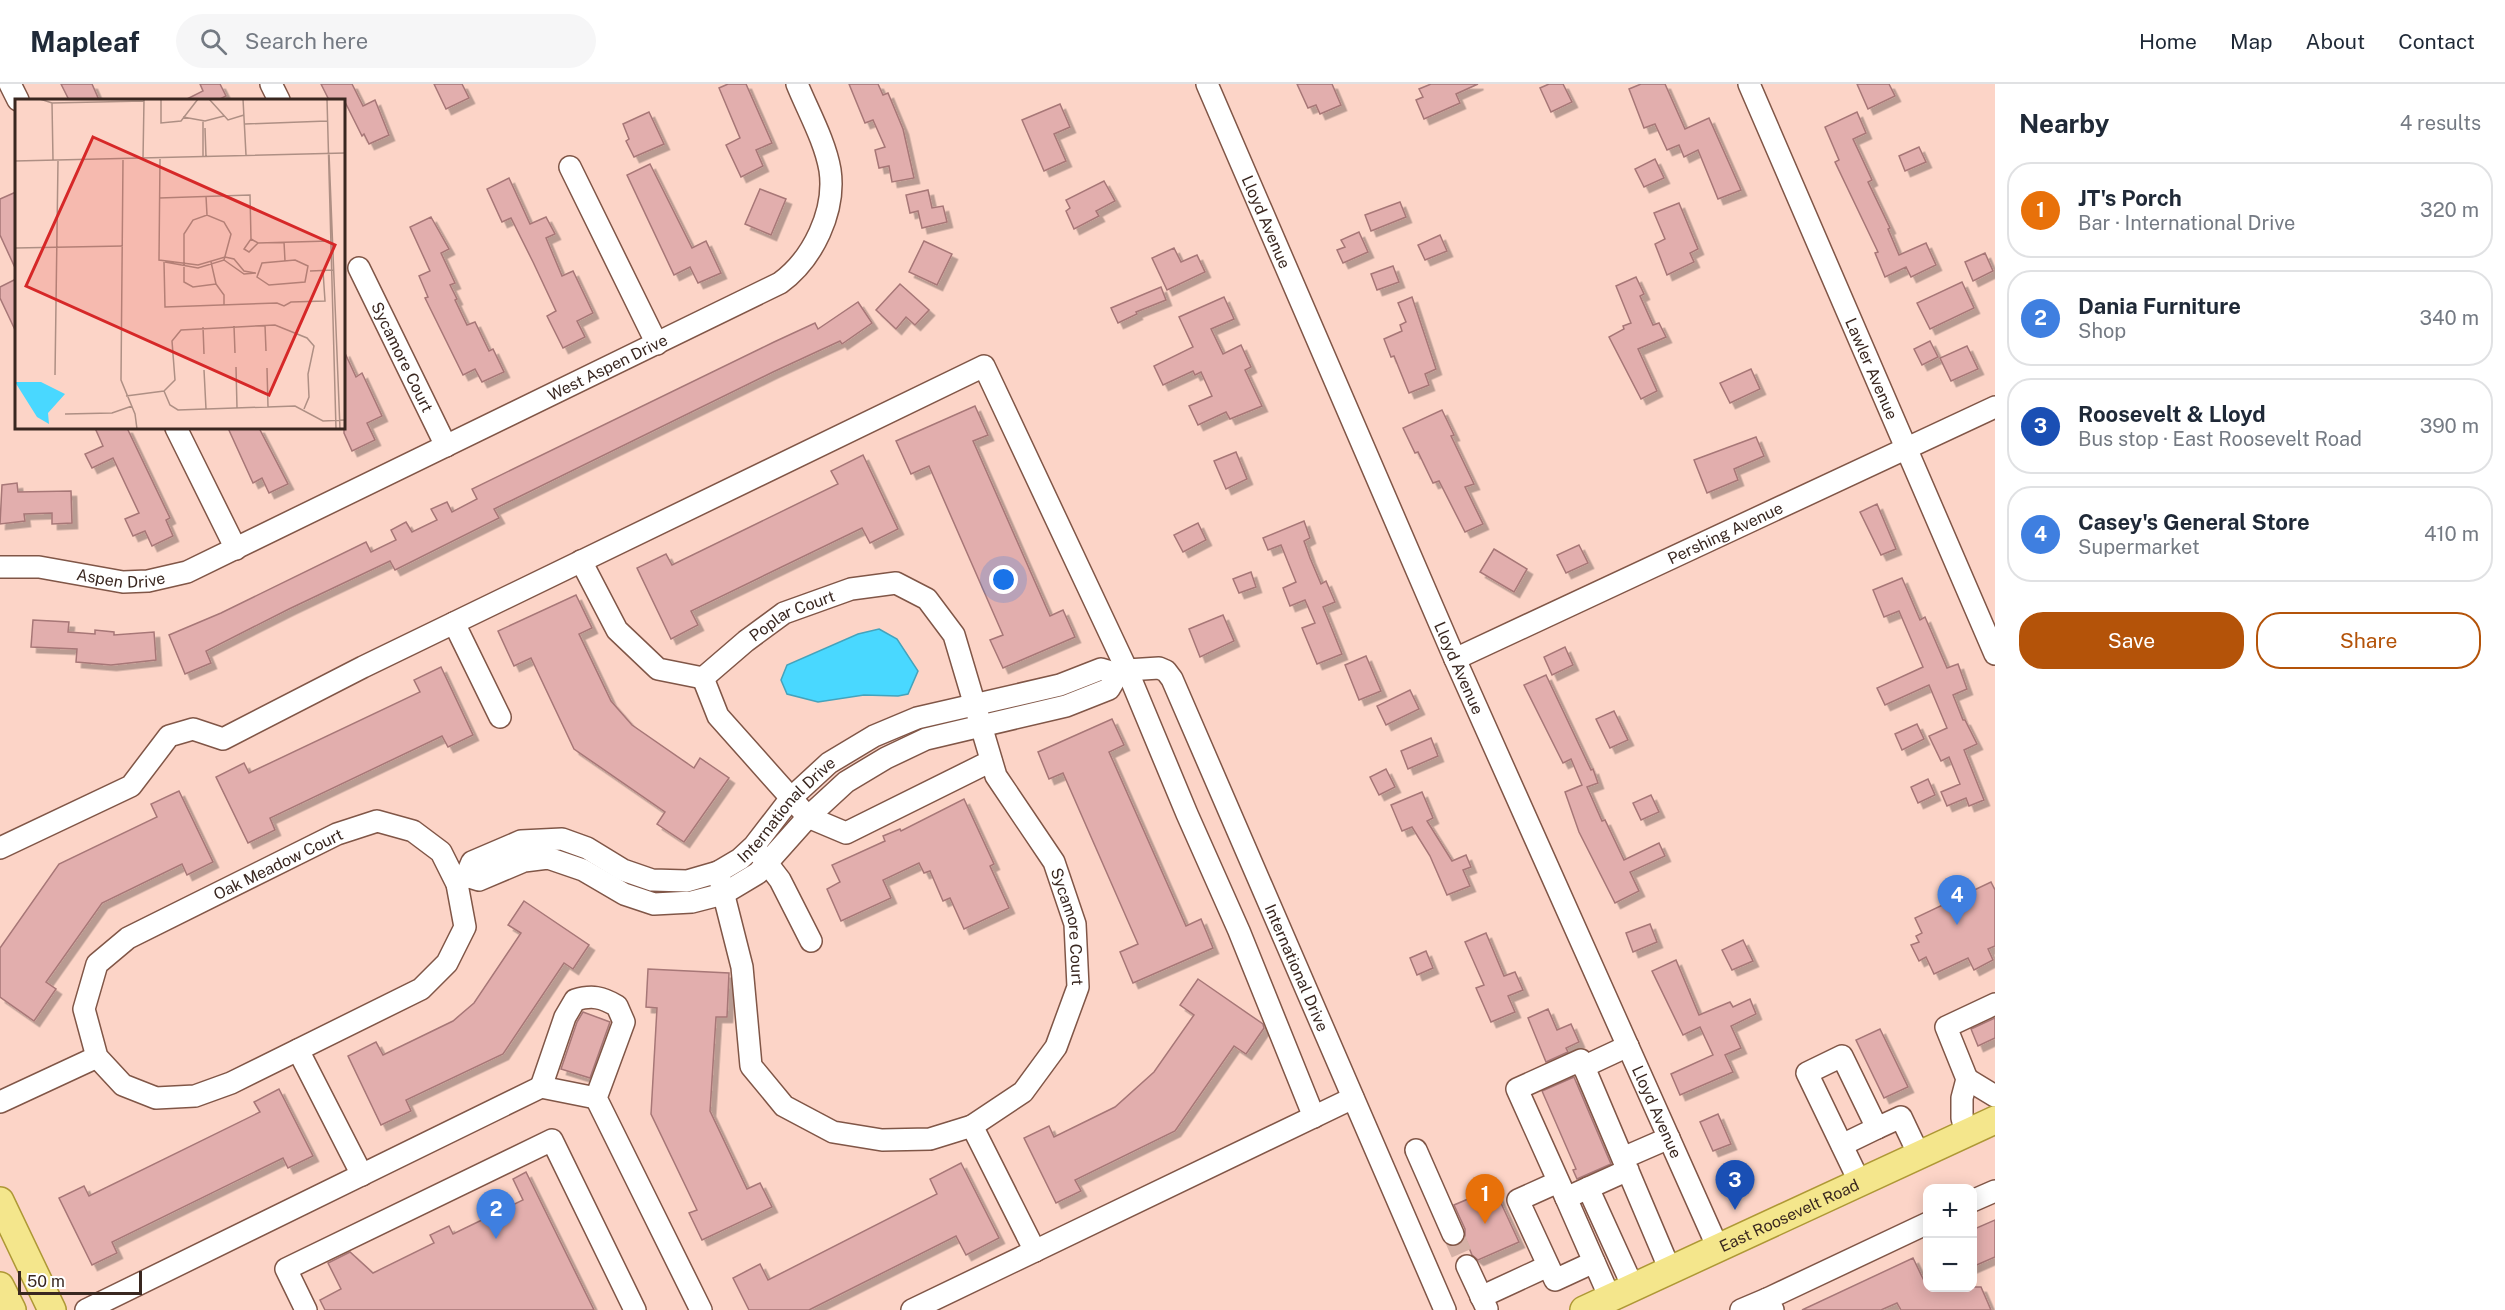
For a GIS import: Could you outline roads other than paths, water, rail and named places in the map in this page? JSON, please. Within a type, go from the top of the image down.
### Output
[{"type":"main road","name":"East Roosevelt Road","points":[[1584,1310],[1995,1120]]},
{"type":"main road","points":[[0,1201],[52,1310]]},
{"type":"main road","points":[[0,1286],[12,1310]]},
{"type":"street","points":[[10,84],[18,99]]},
{"type":"street","points":[[271,84],[278,99]]},
{"type":"street","name":"West Aspen Drive","points":[[236,549],[780,283],[805,259],[822,228],[831,186],[827,158],[797,84]]},
{"type":"street","name":"Lloyd Avenue","points":[[1207,84],[1455,659],[1718,1248]]},
{"type":"street","name":"Lawler Avenue","points":[[1749,84],[1995,654]]},
{"type":"street","points":[[570,167],[657,344]]},
{"type":"street","name":"Sycamore Court","points":[[359,268],[446,447]]},
{"type":"street","points":[[0,848],[131,786],[169,736],[193,729],[223,739],[580,561],[984,366],[1239,931],[1314,1117]]},
{"type":"street","name":"Pershing Avenue","points":[[1455,659],[1995,407]]},
{"type":"street","points":[[176,429],[236,549]]},
{"type":"street","name":"Aspen Drive","points":[[0,567],[39,567],[106,580],[148,581],[187,572],[236,549]]},
{"type":"street","points":[[580,561],[617,630],[658,669],[703,678],[718,717],[808,817],[846,833],[990,761]]},
{"type":"street","name":"Poplar Court","points":[[703,678],[783,613],[851,589],[896,583],[927,599],[954,635],[982,726]]},
{"type":"street","points":[[454,623],[500,717]]},
{"type":"street","name":"International Drive","points":[[461,880],[472,861],[520,841],[540,838],[562,839],[587,848],[623,870],[652,880],[687,881],[718,872],[740,859],[754,846],[791,798],[829,763],[874,735],[917,718],[1060,685],[1101,669],[1123,672],[1159,668],[1166,671],[1172,679],[1445,1310]]},
{"type":"street","name":"International Drive","points":[[461,880],[479,880],[524,861],[548,858],[583,870],[624,894],[654,904],[692,902],[723,894],[758,873],[808,817],[846,782],[886,758],[926,739],[1066,706],[1109,689],[1123,672]]},
{"type":"street","name":"Sycamore Court","points":[[718,872],[742,967],[751,1066],[784,1106],[833,1132],[882,1140],[930,1139],[972,1126],[1023,1092],[1056,1047],[1078,987],[1075,924],[1054,862],[996,776],[982,726]]},
{"type":"street","name":"Oak Meadow Court","points":[[377,821],[412,831],[441,852],[461,880],[465,927],[447,963],[421,989],[231,1083],[195,1096],[156,1098],[123,1085],[97,1056],[84,1009],[97,964],[128,938],[337,834],[377,821]]},
{"type":"street","points":[[754,846],[780,880],[811,941]]},
{"type":"street","points":[[540,1087],[565,1017],[575,1000],[590,996],[604,999],[617,1006],[624,1022],[596,1098],[701,1310]]},
{"type":"street","points":[[1966,1133],[1962,1118],[1962,1098],[1967,1079],[1946,1027],[1995,1004]]},
{"type":"street","points":[[1583,1067],[1628,1046]]},
{"type":"street","points":[[298,1050],[363,1175]]},
{"type":"street","points":[[2,1095],[97,1056]]},
{"type":"street","points":[[1860,1183],[1807,1072],[1842,1056],[1877,1128]]},
{"type":"street","points":[[1622,1292],[1594,1262],[1517,1089],[1581,1060],[1670,1270]]},
{"type":"street","points":[[1967,1079],[1995,1096]]},
{"type":"street","points":[[86,1310],[540,1087],[596,1098]]},
{"type":"street","points":[[912,1310],[1353,1098]]},
{"type":"street","points":[[1842,1145],[1901,1117],[1919,1155]]},
{"type":"street","points":[[972,1126],[1035,1251]]},
{"type":"street","points":[[1594,1262],[1555,1280],[1518,1200],[1562,1190],[1588,1188],[1669,1138]]},
{"type":"street","points":[[306,1310],[286,1269],[552,1140],[635,1310]]},
{"type":"street","points":[[1416,1150],[1453,1234]]},
{"type":"street","points":[[1588,1188],[1622,1292]]},
{"type":"street","points":[[1977,1199],[1995,1191]]},
{"type":"street","points":[[1741,1310],[1770,1304],[1923,1226]]},
{"type":"street","points":[[1467,1266],[1484,1303],[1548,1266]]},
{"type":"water","points":[[879,629],[897,639],[918,671],[908,694],[864,695],[818,702],[787,694],[781,680],[787,665],[858,634]]},
{"type":"tunnel","points":[[1453,1234],[1467,1266]]},
{"type":"place","name":"Casey's General Store","points":[[1957,925]]},
{"type":"place","name":"Roosevelt & Lloyd","points":[[1735,1210]]},
{"type":"place","name":"JT's Porch","points":[[1485,1224]]},
{"type":"place","name":"Dania Furniture","points":[[496,1239]]}]
